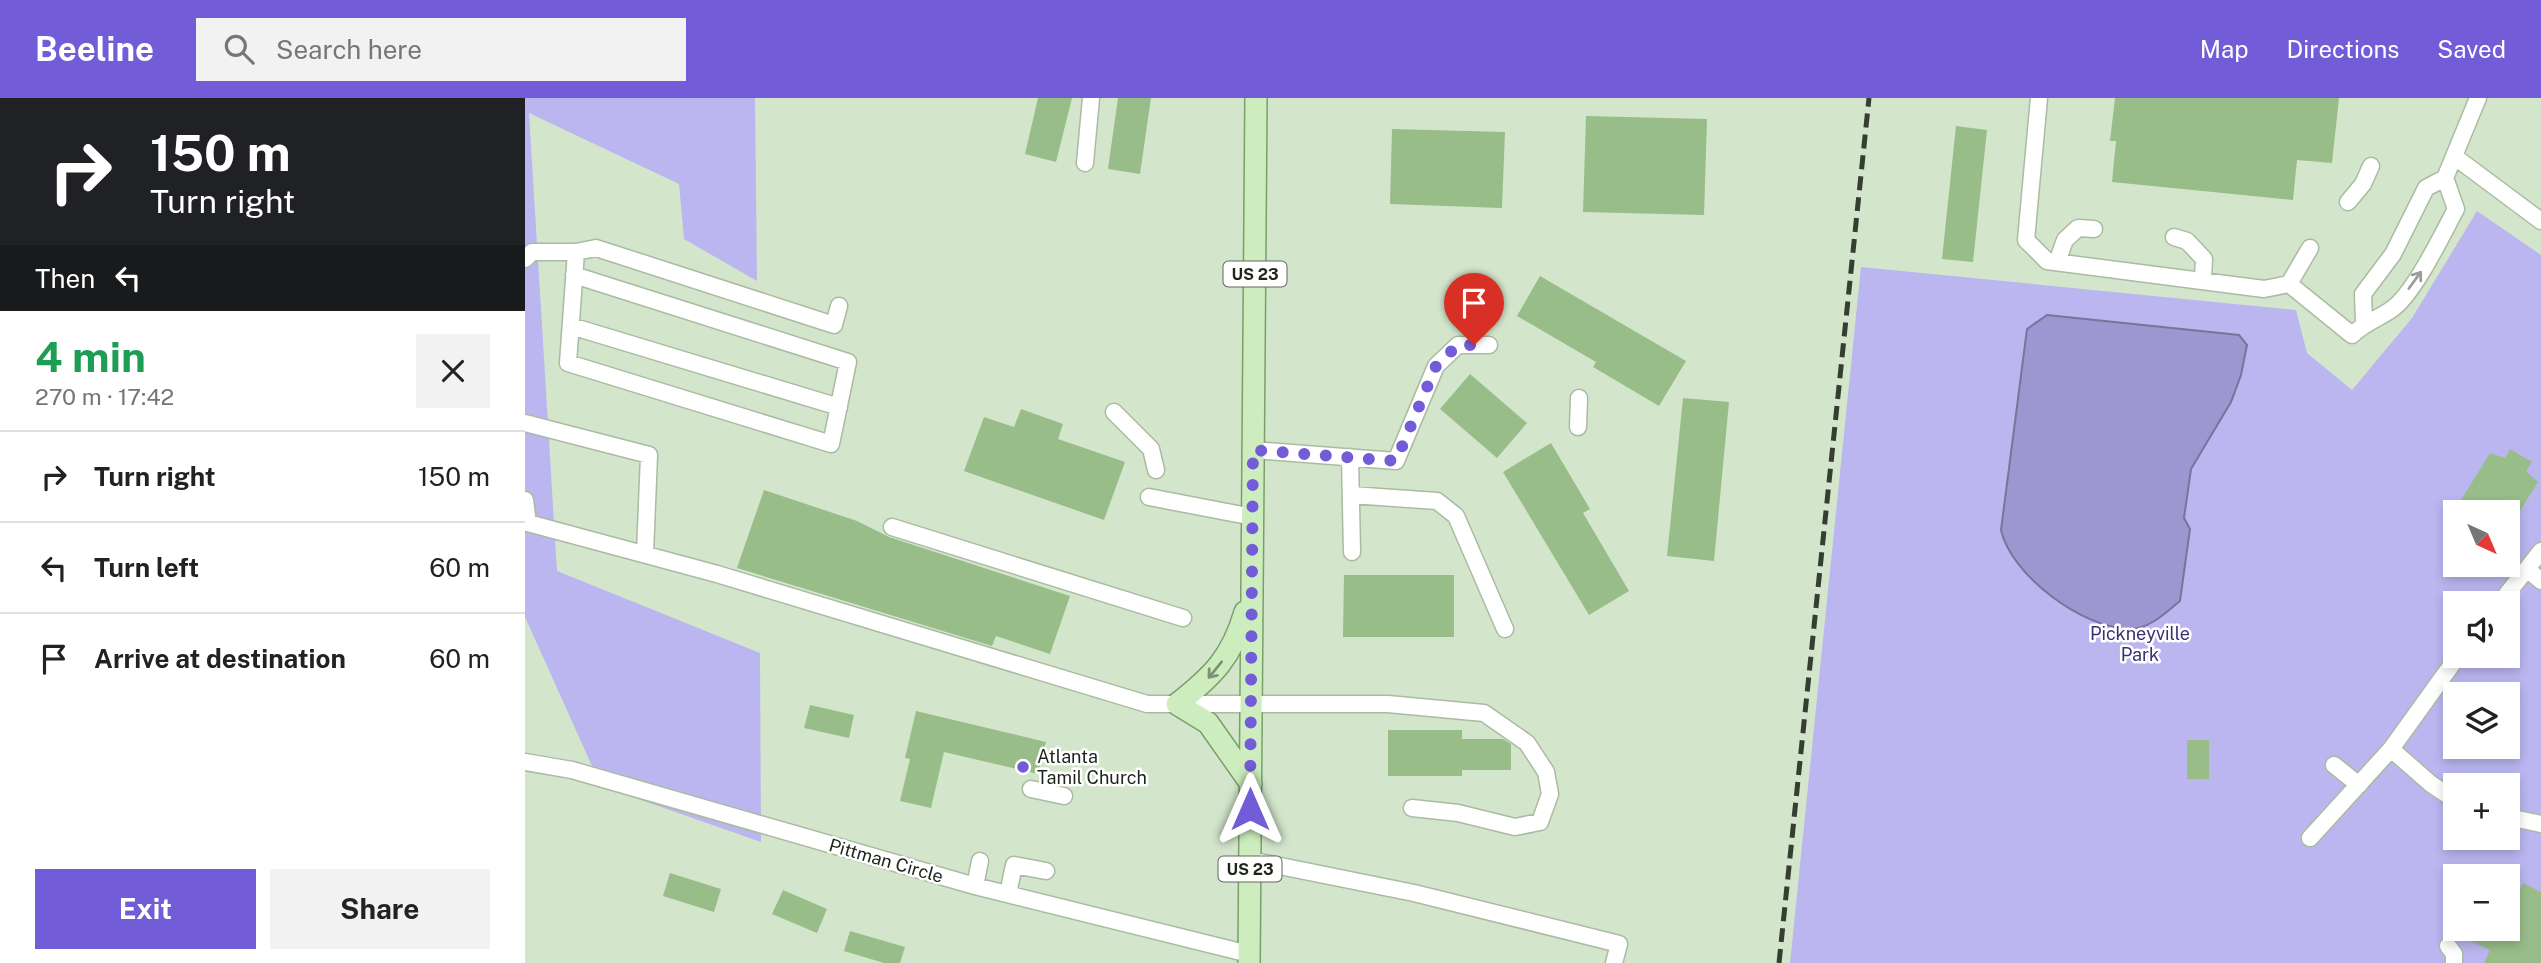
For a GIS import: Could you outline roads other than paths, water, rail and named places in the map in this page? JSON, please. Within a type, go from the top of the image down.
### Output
[{"type":"main road","name":"US 23","points":[[1249,959],[1256,98]]},
{"type":"main road","points":[[1251,784],[1208,723],[1177,704],[1214,675],[1238,638],[1252,587]]},
{"type":"street","points":[[1085,163],[1091,98]]},
{"type":"street","points":[[2039,98],[2026,240],[2047,261],[2203,279],[2264,289],[2289,284],[2310,248]]},
{"type":"street","points":[[2364,323],[2363,294],[2393,254],[2425,188],[2445,178],[2478,98]]},
{"type":"street","points":[[2455,156],[2541,221]]},
{"type":"street","points":[[2348,202],[2363,184],[2371,166]]},
{"type":"street","points":[[2289,284],[2352,335],[2364,323],[2394,308],[2429,261],[2456,209],[2445,178]]},
{"type":"street","points":[[2056,262],[2065,240],[2078,228],[2094,229]]},
{"type":"street","points":[[2174,237],[2187,241],[2204,259],[2203,279]]},
{"type":"street","points":[[525,259],[531,252],[576,252],[596,248],[834,325],[839,306]]},
{"type":"street","points":[[574,275],[848,362],[831,443],[568,363],[574,275],[576,252]]},
{"type":"street","points":[[571,326],[839,407]]},
{"type":"street","points":[[1253,450],[1396,461],[1436,366],[1458,345],[1489,345]]},
{"type":"street","points":[[1578,427],[1579,398]]},
{"type":"street","points":[[1114,412],[1151,449],[1156,470]]},
{"type":"street","points":[[525,423],[649,455],[645,554]]},
{"type":"street","points":[[1350,457],[1352,552]]},
{"type":"street","points":[[1351,495],[1437,501],[1456,516],[1505,629]]},
{"type":"street","points":[[1150,497],[1253,517]]},
{"type":"street","points":[[525,500],[528,523],[645,554],[1147,704],[1388,704],[1484,713],[1527,743],[1546,772],[1550,794],[1540,822],[1515,827],[1458,813],[1412,808]]},
{"type":"street","points":[[892,527],[1183,618]]},
{"type":"street","points":[[2509,591],[2541,551]]},
{"type":"street","points":[[2527,569],[2541,581]]},
{"type":"street","points":[[2310,838],[2391,748],[2449,668]]},
{"type":"street","points":[[2391,748],[2443,792]]},
{"type":"street","name":"Pittman Circle","points":[[525,762],[572,770],[975,886],[1249,959]]},
{"type":"street","points":[[2334,765],[2359,785]]},
{"type":"street","points":[[1031,789],[1064,796]]},
{"type":"street","points":[[2520,820],[2541,824]]},
{"type":"street","points":[[1250,860],[1414,893],[1619,944],[1614,963]]},
{"type":"street","points":[[975,886],[980,861]]},
{"type":"street","points":[[1008,894],[1014,865],[1046,871]]},
{"type":"street","points":[[2448,946],[2454,954],[2454,963]]},
{"type":"railway","points":[[1779,963],[1869,98]]},
{"type":"place","name":"Atlanta Tamil Church","points":[[1023,767]]},
{"type":"park label","name":"Pickneyville Park","points":[[2140,644]]}]
